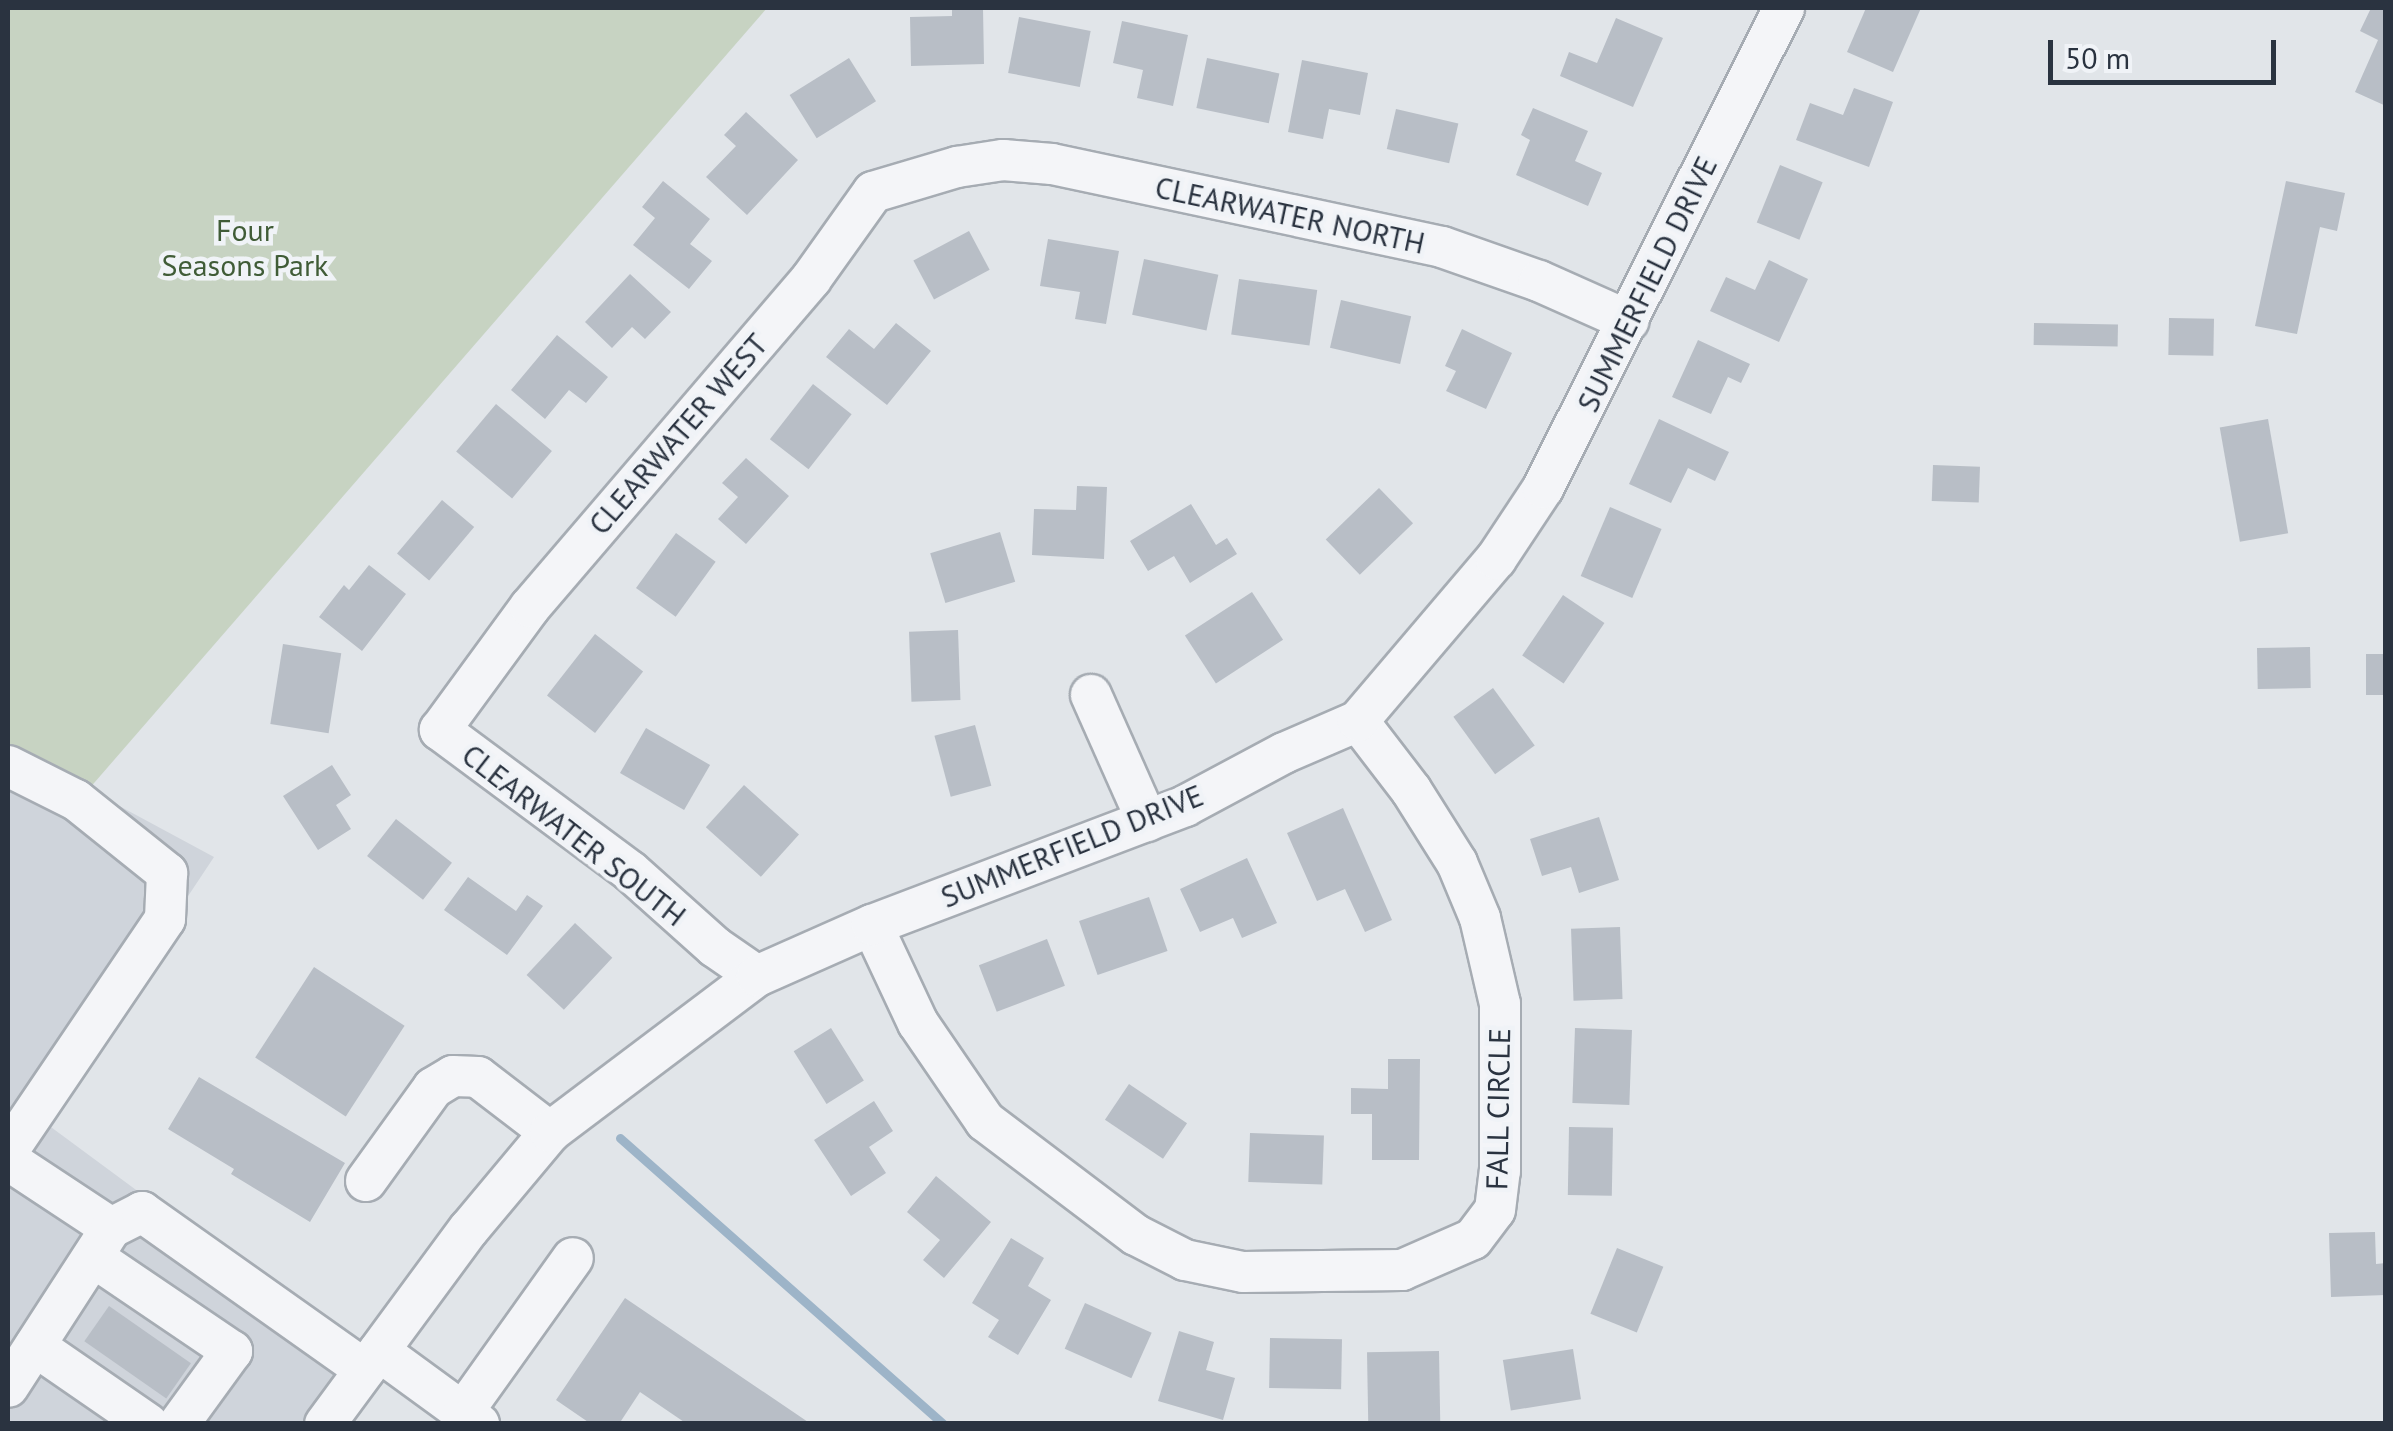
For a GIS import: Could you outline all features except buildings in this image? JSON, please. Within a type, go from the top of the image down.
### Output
[{"type":"street","name":"SUMMERFIELD DRIVE","points":[[338,1419],[372,1361],[469,1229],[550,1132],[756,976],[872,925],[1147,821],[1358,721],[1496,559],[1564,451],[1784,8]]},
{"type":"street","name":"CLEARWATER NORTH","points":[[940,172],[1003,160],[1052,164],[1403,239],[1502,266],[1629,321]]},
{"type":"street","name":"CLEARWATER WEST","points":[[440,730],[530,608],[811,278],[873,192],[940,172]]},
{"type":"street","points":[[1091,695],[1147,821]]},
{"type":"street","name":"FALL CIRCLE","points":[[872,925],[918,1023],[985,1121],[1136,1235],[1185,1260],[1243,1272],[1402,1270],[1473,1239],[1495,1210],[1500,1171],[1500,1004],[1480,918],[1457,863],[1411,790],[1358,721]]},
{"type":"street","name":"CLEARWATER SOUTH","points":[[440,730],[630,871],[714,946],[756,976]]},
{"type":"street","points":[[8,766],[76,800],[167,874],[165,919],[8,1151]]},
{"type":"street","points":[[366,1181],[433,1088],[453,1076],[478,1077],[550,1132]]},
{"type":"street","points":[[8,1160],[232,1351],[179,1424]]},
{"type":"street","points":[[148,1424],[19,1358],[102,1243],[142,1212],[372,1361],[471,1418],[573,1258]]},
{"type":"shaded area","points":[[8,746],[214,857],[40,1119],[361,1356],[312,1423],[8,1423]]},
{"type":"green space","name":"Four Seasons Park","points":[[8,8],[767,8],[88,790],[8,746]]},
{"type":"waterway","points":[[620,1138],[943,1424]]}]
